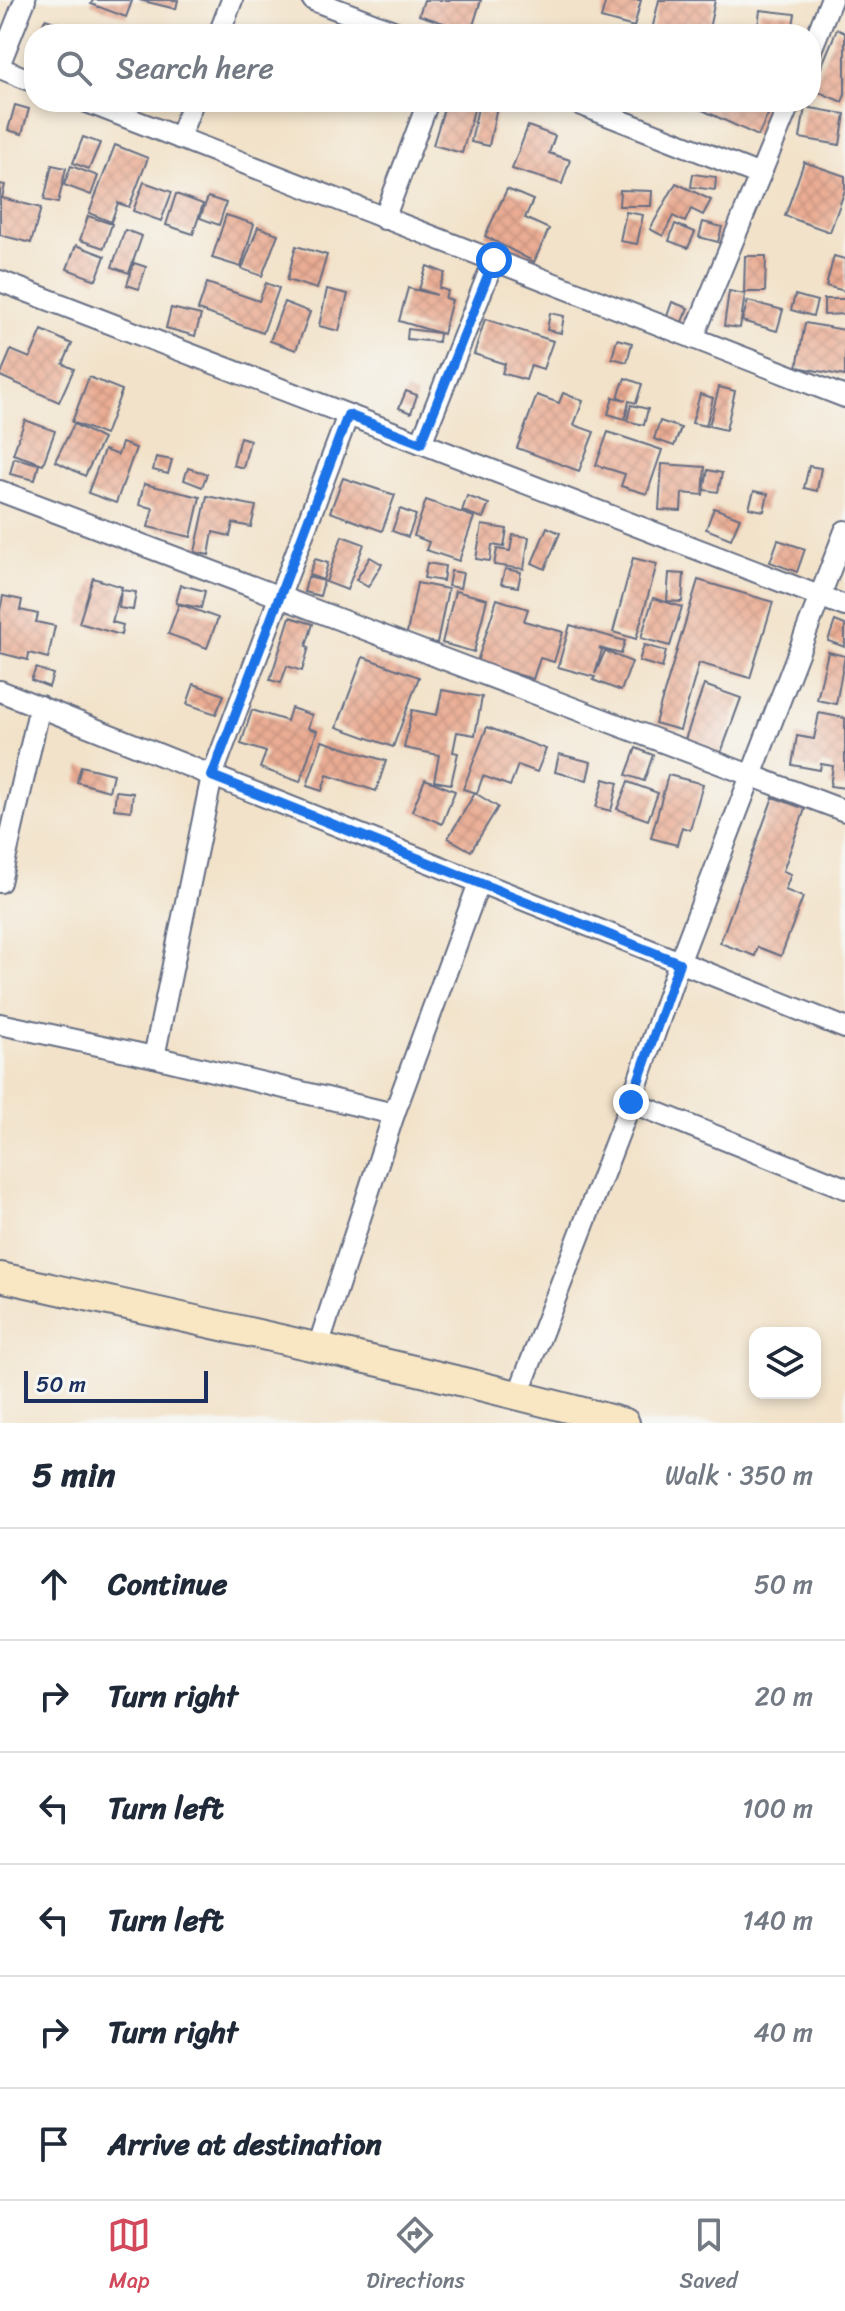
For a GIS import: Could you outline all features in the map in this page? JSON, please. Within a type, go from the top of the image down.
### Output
[{"type":"street","points":[[24,77],[0,66],[25,0]]},
{"type":"street","points":[[223,24],[232,0]]},
{"type":"street","points":[[313,0],[375,24]]},
{"type":"street","points":[[821,25],[831,0]]},
{"type":"street","points":[[113,112],[845,397]]},
{"type":"street","points":[[179,138],[189,112]]},
{"type":"street","points":[[384,219],[424,112]]},
{"type":"street","points":[[599,112],[760,175]]},
{"type":"street","points":[[693,338],[786,112]]},
{"type":"street","points":[[421,443],[494,260]]},
{"type":"street","points":[[0,281],[845,606]]},
{"type":"street","points":[[154,1057],[212,776],[348,415]]},
{"type":"street","points":[[0,491],[845,811]]},
{"type":"street","points":[[518,1395],[845,531]]},
{"type":"street","points":[[0,691],[845,1028]]},
{"type":"street","points":[[0,882],[40,706]]},
{"type":"street","points":[[318,1347],[394,1114],[479,883]]},
{"type":"street","points":[[0,1024],[394,1114]]},
{"type":"street","points":[[631,1102],[845,1188]]},
{"type":"street","points":[[0,1277],[318,1347],[625,1423]]},
{"type":"building","points":[[93,0],[132,1],[126,17],[91,4]]},
{"type":"building","points":[[139,0],[178,0],[176,9]]},
{"type":"building","points":[[424,0],[481,0],[474,24],[447,24],[419,15]]},
{"type":"building","points":[[606,0],[641,0],[635,24],[601,18]]},
{"type":"building","points":[[659,0],[715,0],[710,24],[653,24]]},
{"type":"building","points":[[760,10],[795,14],[793,24],[758,24]]},
{"type":"building","points":[[45,19],[62,24],[43,24]]},
{"type":"building","points":[[837,29],[845,33],[845,95],[842,102],[821,93],[821,67]]},
{"type":"building","points":[[15,105],[24,108],[24,112],[28,112],[22,134],[8,130]]},
{"type":"building","points":[[821,110],[845,114],[840,145],[800,138],[804,112]]},
{"type":"building","points":[[443,112],[473,112],[462,153],[433,145]]},
{"type":"building","points":[[477,112],[496,112],[489,146],[471,142]]},
{"type":"building","points":[[707,112],[769,112],[758,136]]},
{"type":"building","points":[[528,126],[555,136],[549,153],[570,160],[562,184],[512,169]]},
{"type":"building","points":[[83,137],[100,143],[89,169],[73,163]]},
{"type":"building","points":[[115,145],[148,158],[129,207],[118,203],[111,222],[89,213]]},
{"type":"building","points":[[804,162],[845,176],[845,190],[830,232],[785,216]]},
{"type":"building","points":[[52,165],[66,168],[58,203],[44,200]]},
{"type":"building","points":[[71,166],[98,176],[91,195],[64,185]]},
{"type":"building","points":[[693,174],[716,177],[715,190],[691,187]]},
{"type":"building","points":[[144,182],[172,192],[161,221],[133,211]]},
{"type":"building","points":[[676,183],[711,200],[703,215],[691,209],[685,222],[673,216],[663,236],[650,229]]},
{"type":"building","points":[[0,184],[5,185],[2,198],[41,208],[31,243],[0,235]]},
{"type":"building","points":[[507,189],[533,200],[525,218],[549,229],[534,262],[485,236]]},
{"type":"building","points":[[620,190],[652,191],[651,206],[619,206]]},
{"type":"building","points":[[176,194],[203,204],[193,234],[166,225]]},
{"type":"building","points":[[208,197],[226,203],[219,225],[200,218]]},
{"type":"building","points":[[626,212],[643,215],[637,244],[620,241]]},
{"type":"building","points":[[226,215],[254,224],[241,267],[212,258]]},
{"type":"building","points":[[88,216],[112,224],[104,248],[80,240]]},
{"type":"building","points":[[703,222],[722,227],[718,242],[699,237]]},
{"type":"building","points":[[675,224],[695,232],[688,248],[669,241]]},
{"type":"building","points":[[258,227],[278,234],[262,276],[242,269]]},
{"type":"building","points":[[125,230],[142,236],[129,273],[112,267]]},
{"type":"building","points":[[76,245],[105,256],[96,280],[67,269]]},
{"type":"building","points":[[296,246],[327,255],[317,289],[287,280]]},
{"type":"building","points":[[745,256],[766,256],[765,292],[744,292]]},
{"type":"building","points":[[834,256],[845,259],[845,291],[826,286]]},
{"type":"building","points":[[134,263],[146,267],[139,289],[127,285]]},
{"type":"building","points":[[427,266],[445,273],[439,288],[448,291],[445,298],[452,300],[443,334],[399,321],[408,288],[437,295],[419,289]]},
{"type":"building","points":[[207,283],[259,301],[266,283],[279,288],[263,333],[198,310]]},
{"type":"building","points":[[327,289],[348,294],[339,331],[319,326]]},
{"type":"building","points":[[729,291],[745,294],[740,328],[724,326]]},
{"type":"building","points":[[795,295],[817,301],[813,316],[791,310]]},
{"type":"building","points":[[824,299],[845,299],[845,314],[824,315]]},
{"type":"building","points":[[748,301],[783,310],[777,331],[742,321]]},
{"type":"building","points":[[284,302],[310,312],[296,350],[270,341]]},
{"type":"building","points":[[672,302],[688,308],[681,324],[666,319]]},
{"type":"building","points":[[171,308],[201,315],[195,336],[166,328]]},
{"type":"building","points":[[550,313],[564,316],[561,333],[547,330]]},
{"type":"building","points":[[485,319],[553,341],[543,369],[531,365],[526,380],[502,373],[505,364],[474,354]]},
{"type":"building","points":[[805,323],[845,330],[845,376],[797,367]]},
{"type":"building","points":[[408,329],[439,333],[438,342],[407,339]]},
{"type":"building","points":[[42,330],[72,344],[63,364],[74,369],[59,402],[0,376],[11,350],[30,358]]},
{"type":"building","points":[[617,339],[632,343],[627,362],[612,358]]},
{"type":"building","points":[[89,377],[122,390],[105,435],[72,422]]},
{"type":"building","points":[[625,378],[642,384],[636,403],[629,401],[625,419],[608,414],[613,397],[626,400],[618,397]]},
{"type":"building","points":[[719,387],[735,391],[726,430],[709,426]]},
{"type":"building","points":[[406,391],[417,395],[411,413],[399,408]]},
{"type":"building","points":[[563,393],[583,401],[574,425],[594,432],[579,471],[517,448],[537,395],[559,403]]},
{"type":"building","points":[[700,394],[713,398],[706,426],[692,423]]},
{"type":"building","points":[[631,405],[648,409],[644,425],[627,421]]},
{"type":"building","points":[[25,420],[55,431],[43,464],[13,454]]},
{"type":"building","points":[[660,421],[681,428],[674,446],[654,439]]},
{"type":"building","points":[[74,424],[103,439],[85,476],[55,461]]},
{"type":"building","points":[[608,432],[662,450],[647,494],[621,486],[625,474],[596,465]]},
{"type":"building","points":[[240,437],[250,440],[243,468],[233,465]]},
{"type":"building","points":[[122,443],[136,448],[116,503],[88,493],[104,450],[118,455]]},
{"type":"building","points":[[156,457],[172,460],[168,474],[153,470]]},
{"type":"building","points":[[14,458],[39,464],[35,480],[10,474]]},
{"type":"building","points":[[662,464],[705,467],[703,495],[682,493],[681,511],[659,510]]},
{"type":"building","points":[[809,466],[821,468],[817,491],[804,488]]},
{"type":"building","points":[[188,468],[207,474],[202,487],[184,480]]},
{"type":"building","points":[[708,470],[722,473],[718,492],[704,490]]},
{"type":"building","points":[[343,478],[395,495],[382,531],[330,512]]},
{"type":"building","points":[[144,484],[200,497],[191,537],[148,527],[153,508],[139,505]]},
{"type":"building","points":[[754,491],[768,494],[764,511],[749,508]]},
{"type":"building","points":[[207,496],[256,506],[251,527],[233,523],[230,536],[213,532],[209,555],[195,552]]},
{"type":"building","points":[[467,496],[489,504],[483,518],[462,511]]},
{"type":"building","points":[[426,500],[474,517],[459,561],[426,550],[429,542],[414,536]]},
{"type":"building","points":[[714,508],[740,518],[731,539],[706,529]]},
{"type":"building","points":[[400,509],[416,515],[408,537],[392,531]]},
{"type":"building","points":[[482,525],[507,529],[504,547],[492,545],[490,561],[476,559]]},
{"type":"building","points":[[547,527],[560,533],[545,569],[532,563]]},
{"type":"building","points":[[513,535],[529,537],[524,569],[494,565],[497,549],[510,551]]},
{"type":"building","points":[[342,536],[364,544],[347,590],[326,582]]},
{"type":"building","points":[[778,540],[805,549],[797,572],[770,562]]},
{"type":"building","points":[[370,557],[382,564],[368,587],[356,580]]},
{"type":"building","points":[[633,558],[657,564],[636,639],[613,632]]},
{"type":"building","points":[[315,559],[328,563],[323,580],[309,575]]},
{"type":"building","points":[[427,563],[445,566],[443,581],[424,578]]},
{"type":"building","points":[[505,569],[521,572],[518,587],[501,584]]},
{"type":"building","points":[[451,571],[463,573],[460,588],[448,586]]},
{"type":"building","points":[[669,573],[684,574],[682,602],[667,601]]},
{"type":"building","points":[[308,577],[324,581],[320,596],[304,592]]},
{"type":"building","points":[[93,578],[122,587],[112,622],[123,625],[121,635],[79,623]]},
{"type":"building","points":[[698,580],[773,602],[750,678],[699,663],[680,730],[655,723]]},
{"type":"building","points":[[417,583],[448,589],[437,643],[406,638]]},
{"type":"building","points":[[181,585],[205,591],[201,608],[176,603]]},
{"type":"building","points":[[121,590],[136,592],[133,610],[119,608]]},
{"type":"building","points":[[455,591],[487,599],[474,652],[442,643]]},
{"type":"building","points":[[3,596],[22,600],[20,610],[38,614],[36,622],[55,626],[48,658],[29,653],[28,660],[0,653]]},
{"type":"building","points":[[653,598],[682,607],[670,646],[641,638]]},
{"type":"building","points":[[497,599],[528,609],[524,621],[563,632],[554,662],[540,658],[533,679],[477,662]]},
{"type":"building","points":[[179,604],[218,618],[207,648],[168,634]]},
{"type":"building","points":[[290,617],[313,624],[302,671],[287,666],[281,683],[270,680]]},
{"type":"building","points":[[835,621],[845,625],[845,647],[828,641]]},
{"type":"building","points":[[570,625],[625,641],[621,654],[599,648],[602,650],[595,674],[605,651],[632,662],[621,691],[593,680],[595,677],[558,667]]},
{"type":"building","points":[[644,645],[666,651],[662,668],[639,661]]},
{"type":"building","points":[[828,652],[845,656],[836,704],[817,700]]},
{"type":"building","points":[[363,657],[419,677],[393,747],[337,727]]},
{"type":"building","points":[[36,668],[53,674],[49,687],[31,680]]},
{"type":"building","points":[[194,684],[224,695],[216,714],[187,704]]},
{"type":"building","points":[[704,685],[741,698],[718,761],[682,748]]},
{"type":"building","points":[[442,690],[482,697],[475,735],[457,732],[453,752],[458,753],[451,784],[434,781],[439,755],[404,748],[412,710],[437,715]]},
{"type":"building","points":[[291,708],[312,715],[308,728],[317,731],[300,782],[260,768],[266,752],[241,744],[252,710],[287,721]]},
{"type":"building","points":[[819,713],[845,718],[845,788],[830,786],[833,766],[821,764],[820,770],[792,765],[797,736],[814,739]]},
{"type":"building","points":[[487,727],[546,749],[537,772],[518,765],[510,786],[483,776],[477,793],[463,789]]},
{"type":"building","points":[[322,741],[386,761],[376,791],[327,775],[322,791],[307,786]]},
{"type":"building","points":[[636,748],[653,755],[644,781],[626,775]]},
{"type":"building","points":[[559,754],[591,762],[587,780],[555,772]]},
{"type":"building","points":[[81,766],[113,774],[109,791],[77,782]]},
{"type":"building","points":[[668,775],[703,784],[690,830],[682,827],[677,845],[651,838]]},
{"type":"building","points":[[425,779],[455,791],[442,824],[412,811]]},
{"type":"building","points":[[604,779],[618,783],[611,811],[596,807]]},
{"type":"building","points":[[628,782],[658,793],[648,820],[617,809]]},
{"type":"building","points":[[116,791],[133,793],[131,811],[114,809]]},
{"type":"building","points":[[475,793],[498,807],[471,851],[448,838]]},
{"type":"building","points":[[773,797],[805,809],[783,871],[791,874],[785,890],[803,897],[781,956],[758,947],[755,956],[720,943]]},
{"type":"route","points":[[494,260],[421,443],[348,415],[212,776],[679,963],[631,1102]]}]
